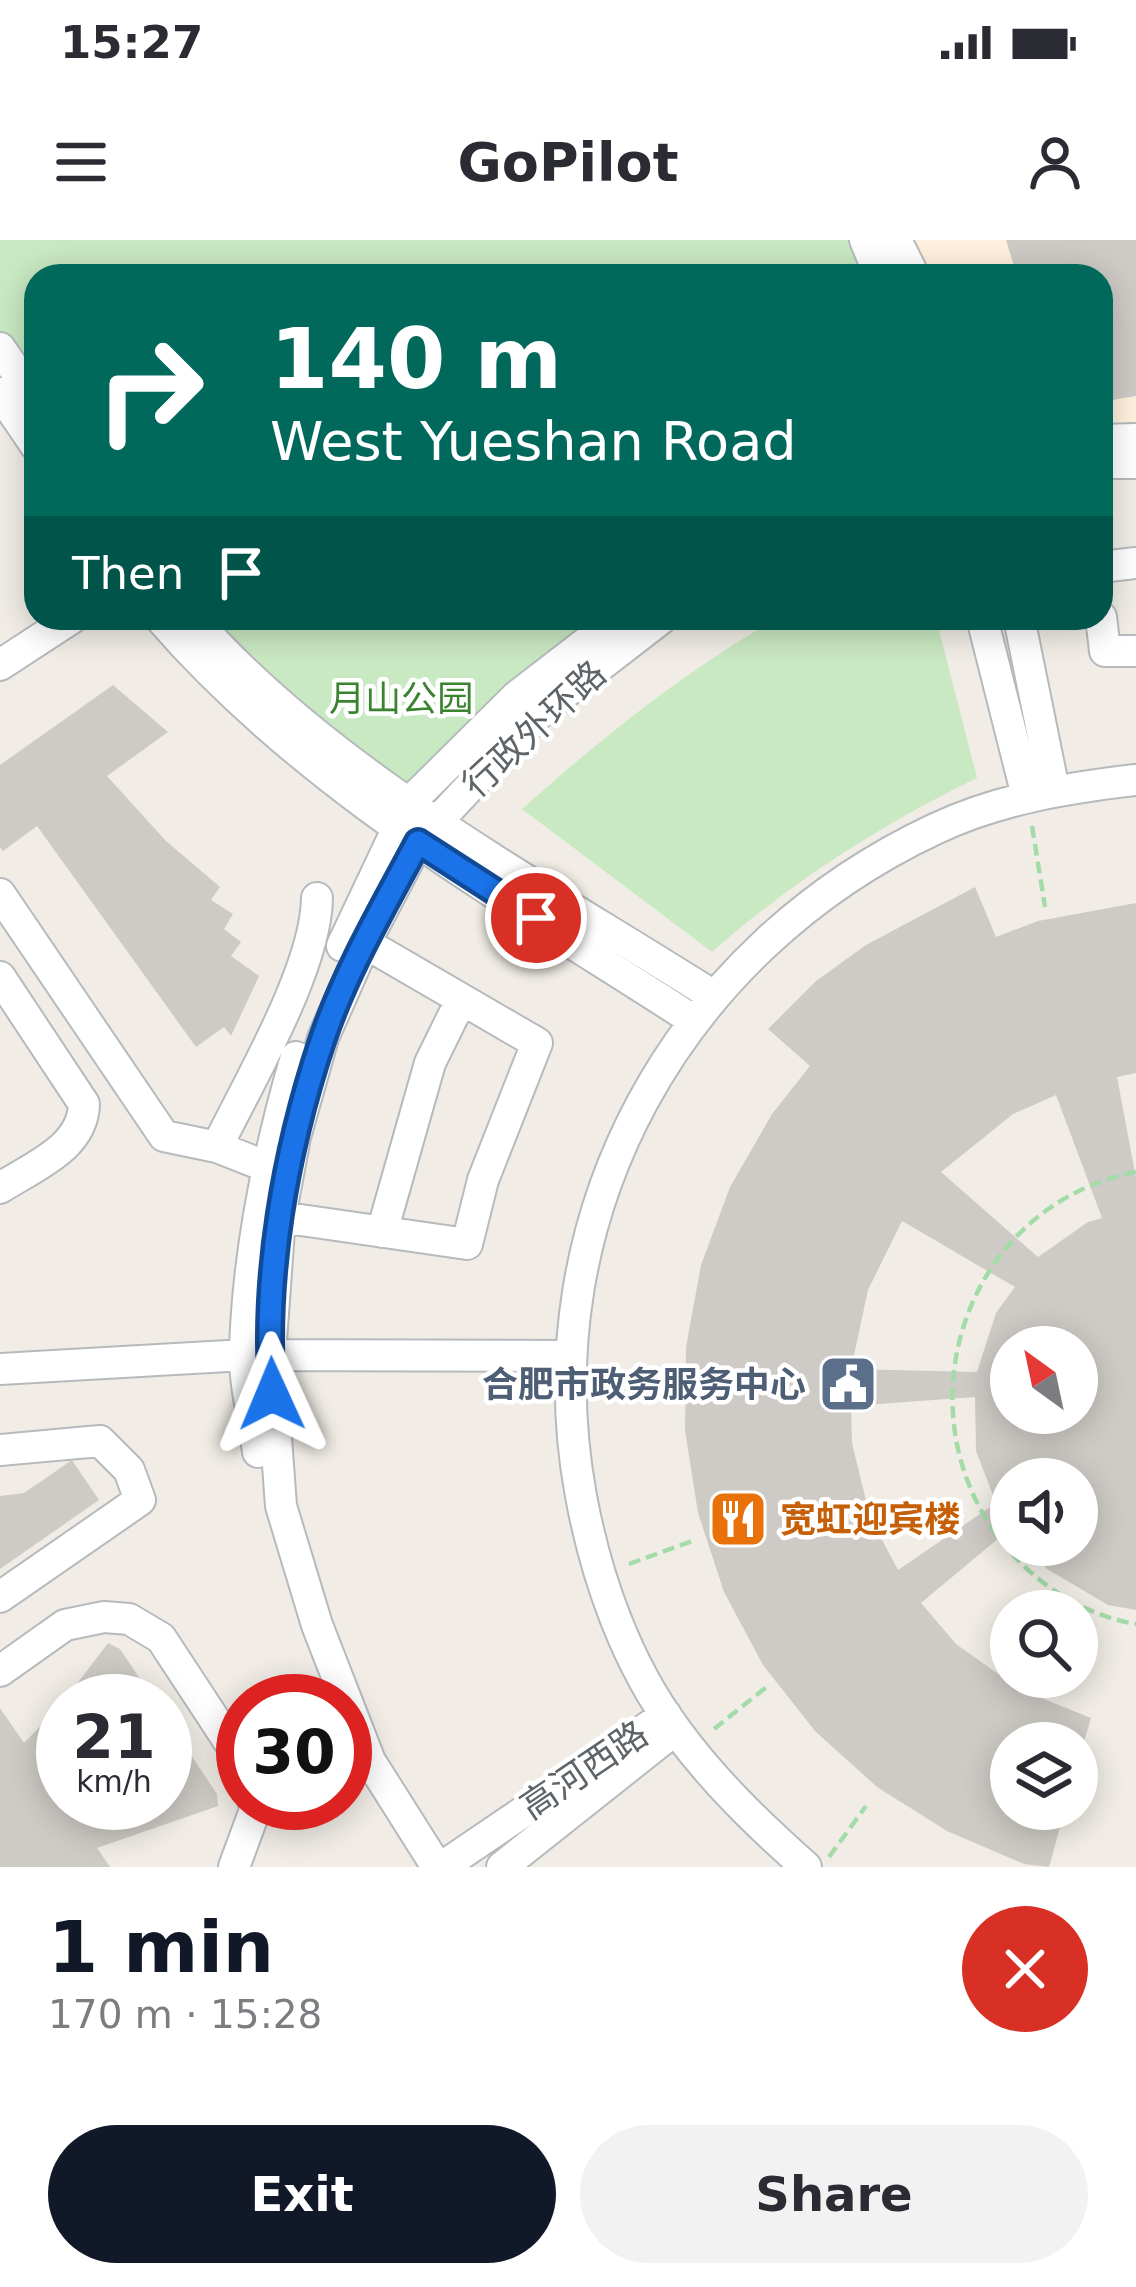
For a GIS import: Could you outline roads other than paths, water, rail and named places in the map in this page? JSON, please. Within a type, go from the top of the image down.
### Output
[{"type":"street","points":[[4,373],[24,419]]},
{"type":"street","points":[[0,665],[54,630]]},
{"type":"street","points":[[170,630],[202,667],[301,755],[702,1008]]},
{"type":"street","points":[[203,630],[415,823]]},
{"type":"street","name":"行政外环路","points":[[440,1867],[370,1761],[317,1625],[281,1506],[257,1355],[280,1217],[277,1171],[305,1028],[415,823],[517,696],[602,630]]},
{"type":"street","name":"行政外环路","points":[[316,1674],[298,1627],[265,1503],[257,1355],[258,1208],[277,1171],[323,1038],[415,823],[539,713],[646,630]]},
{"type":"street","points":[[986,630],[1041,793]]},
{"type":"street","points":[[1021,630],[1041,793]]},
{"type":"street","points":[[1103,630],[1105,651],[1136,651]]},
{"type":"street","points":[[806,1867],[737,1805],[677,1731],[621,1632],[590,1543],[573,1450],[570,1356],[581,1266],[606,1179],[644,1096],[702,1008],[778,928],[854,872],[938,827],[1041,793],[1136,780]]},
{"type":"street","points":[[0,894],[164,1136],[217,1147],[277,1171]]},
{"type":"street","points":[[217,1147],[305,963],[317,930],[317,898]]},
{"type":"street","points":[[280,1217],[467,1244],[483,1180],[537,1043],[365,943]]},
{"type":"street","points":[[0,977],[84,1103],[76,1138],[0,1188]]},
{"type":"street","points":[[382,1232],[430,1063],[461,1000]]},
{"type":"street","points":[[0,1369],[257,1355],[570,1356]]},
{"type":"street","points":[[0,1450],[100,1441],[129,1470],[140,1500],[0,1597]]},
{"type":"street","points":[[0,1671],[64,1625],[104,1617],[129,1619],[161,1638],[216,1722]]},
{"type":"street","name":"高河西路","points":[[440,1867],[677,1731]]},
{"type":"street","name":"高河西路","points":[[502,1867],[677,1731]]},
{"type":"street","points":[[372,1794],[413,1867]]},
{"type":"street","points":[[234,1867],[248,1830]]},
{"type":"place","name":"合肥市政务服务中心","points":[[848,1384]]},
{"type":"place","name":"宽虹迎宾楼","points":[[738,1519]]},
{"type":"park label","name":"月山公园","points":[[401,698]]}]
